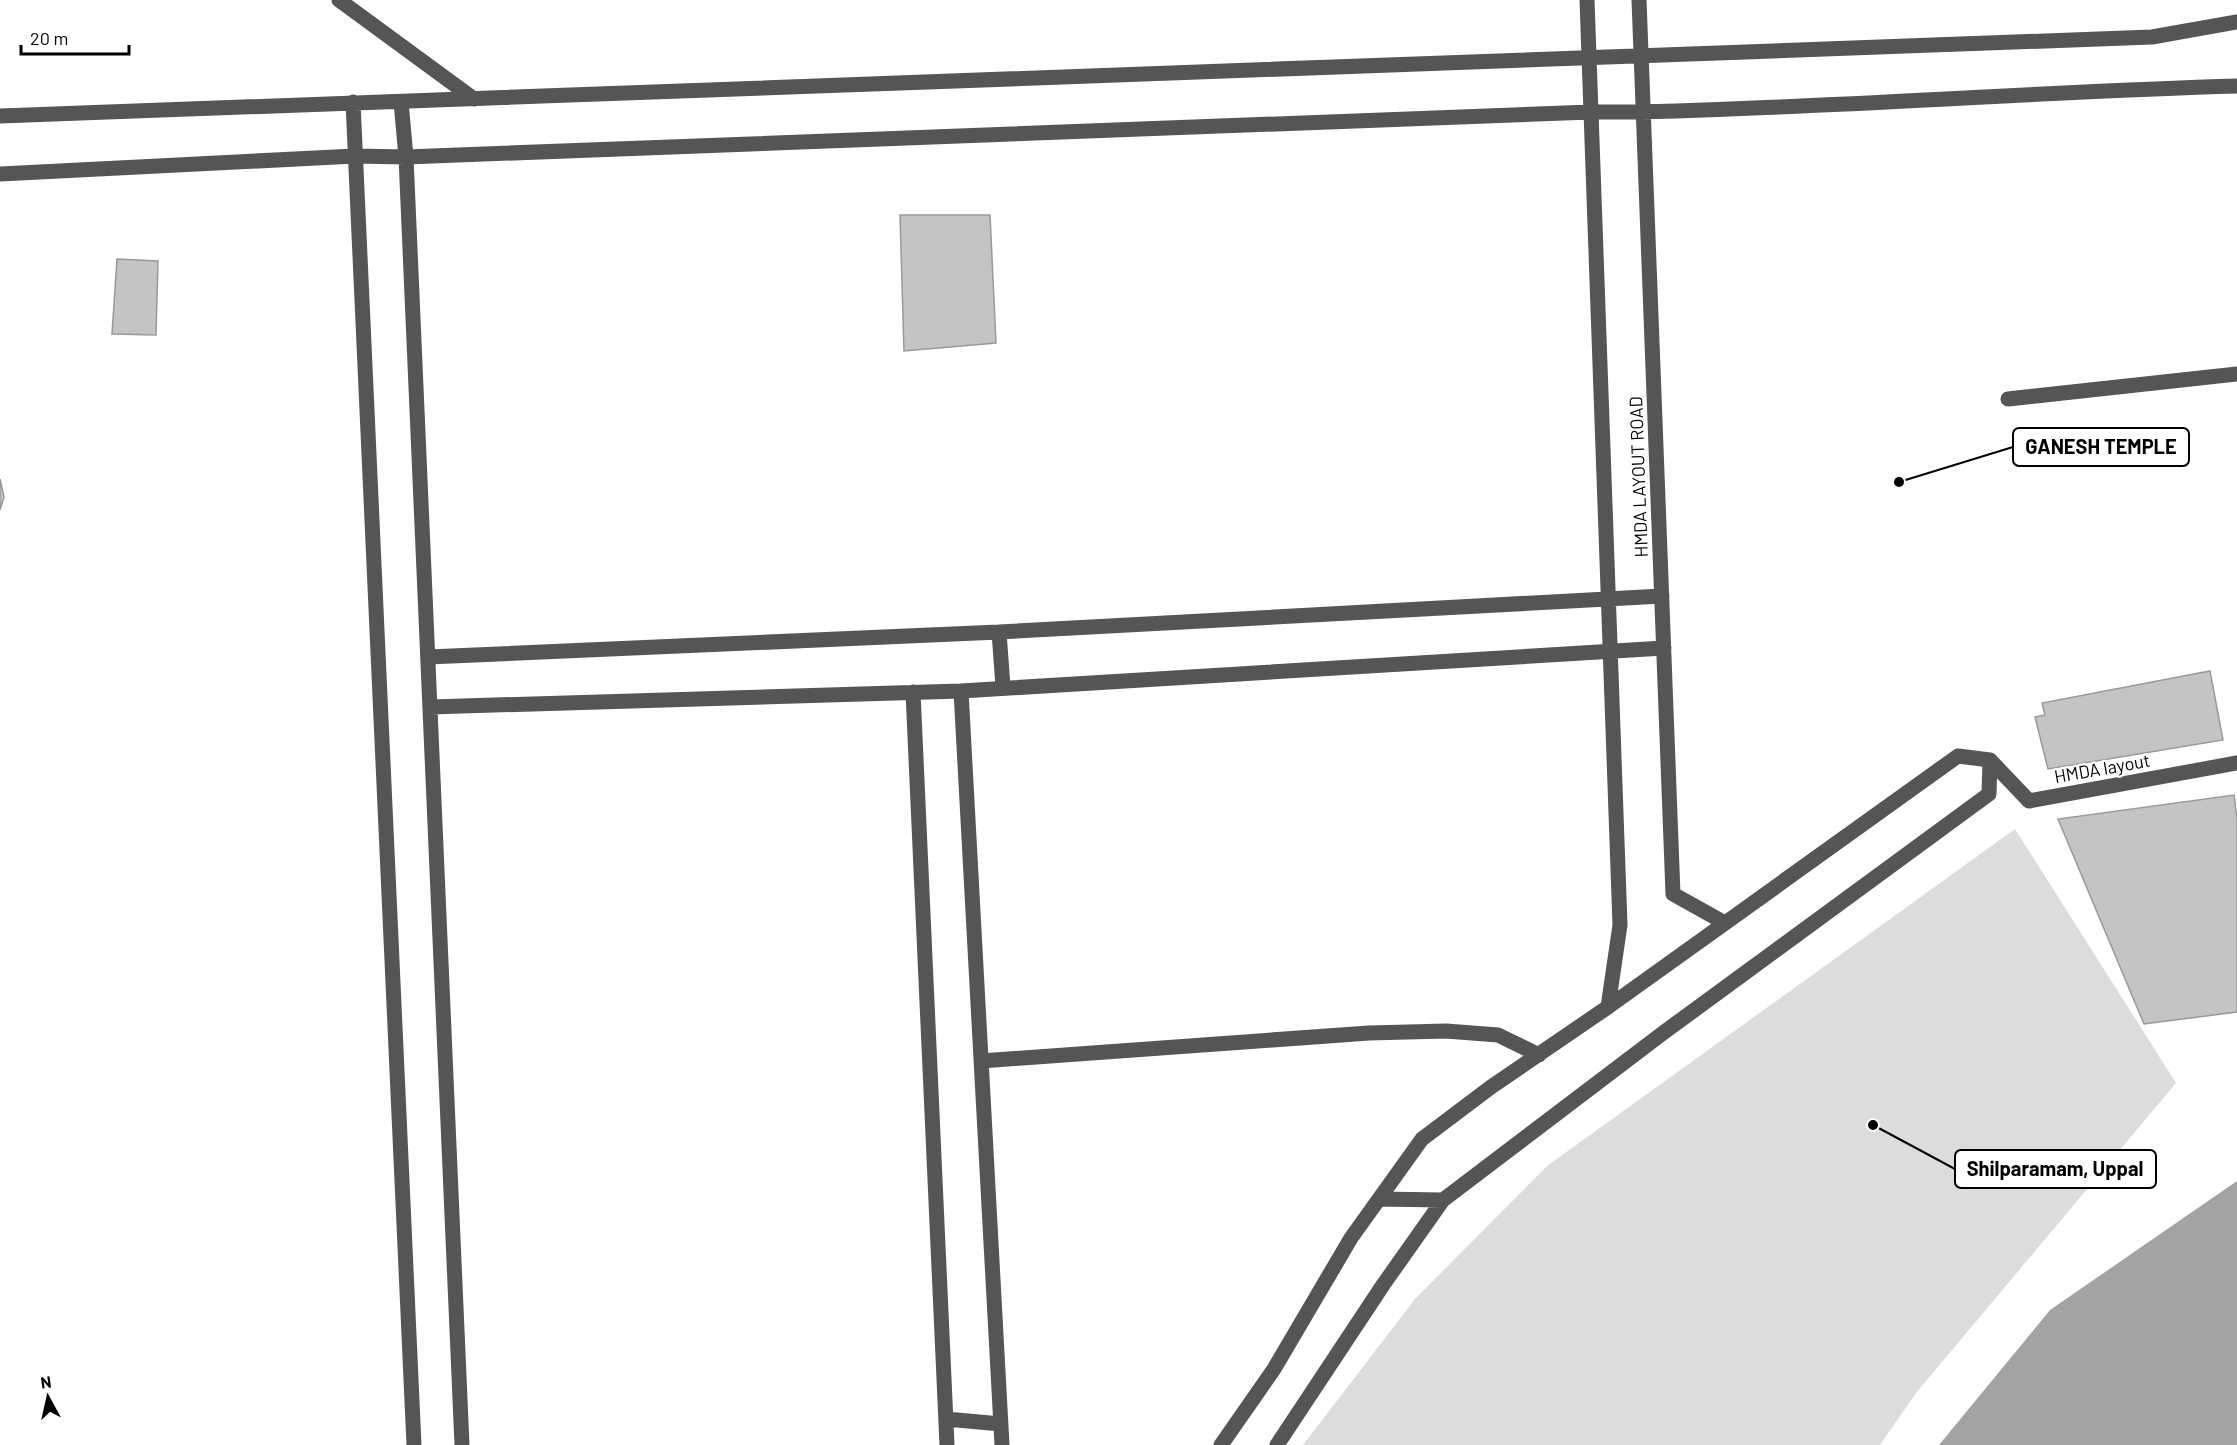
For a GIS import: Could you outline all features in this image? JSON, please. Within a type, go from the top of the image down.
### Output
[{"type":"street","points":[[339,0],[474,99]]},
{"type":"street","points":[[1587,0],[1620,925],[1608,1007]]},
{"type":"street","name":"HMDA LAYOUT ROAD","points":[[1639,0],[1673,894],[1725,923]]},
{"type":"street","points":[[0,116],[2152,37],[2237,22]]},
{"type":"street","points":[[0,174],[356,156],[406,157],[1592,112],[1644,113],[2146,88],[2237,86]]},
{"type":"street","points":[[353,102],[414,1445]]},
{"type":"street","points":[[401,102],[406,157],[462,1445]]},
{"type":"street","points":[[2008,399],[2237,374]]},
{"type":"street","points":[[428,657],[999,632],[1662,596]]},
{"type":"street","points":[[999,632],[1003,687]]},
{"type":"street","points":[[430,707],[961,691],[1664,648]]},
{"type":"street","points":[[961,691],[1002,1445]]},
{"type":"street","points":[[913,692],[947,1445]]},
{"type":"street","points":[[1221,1445],[1274,1369],[1351,1238],[1422,1139],[1958,756],[1990,760],[1989,794],[1663,1033],[1443,1200],[1276,1445]]},
{"type":"street","name":"HMDA layout","points":[[1990,760],[2029,801],[2237,763]]},
{"type":"street","points":[[981,1061],[1358,1034],[1446,1031],[1498,1035],[1539,1055]]},
{"type":"street","points":[[1379,1199],[1443,1200]]},
{"type":"street","points":[[946,1419],[1001,1424]]},
{"type":"shaded area","points":[[2015,829],[2176,1083],[1916,1393],[1880,1445],[1303,1445],[1415,1299],[1547,1166]]},
{"type":"shaded area","points":[[2237,1181],[2237,1445],[1939,1445],[2050,1310]]},
{"type":"building","points":[[900,215],[990,215],[996,343],[904,351]]},
{"type":"building","points":[[117,259],[158,261],[156,335],[112,334]]},
{"type":"building","points":[[0,479],[4,497],[0,510]]},
{"type":"building","points":[[2210,671],[2223,740],[2048,769],[2035,717],[2045,715],[2042,703]]},
{"type":"building","points":[[2234,795],[2237,818],[2237,1012],[2144,1024],[2058,819]]},
{"type":"place","name":"GANESH TEMPLE","points":[[1899,482]]},
{"type":"place","name":"Shilparamam, Uppal","points":[[1873,1125]]}]
